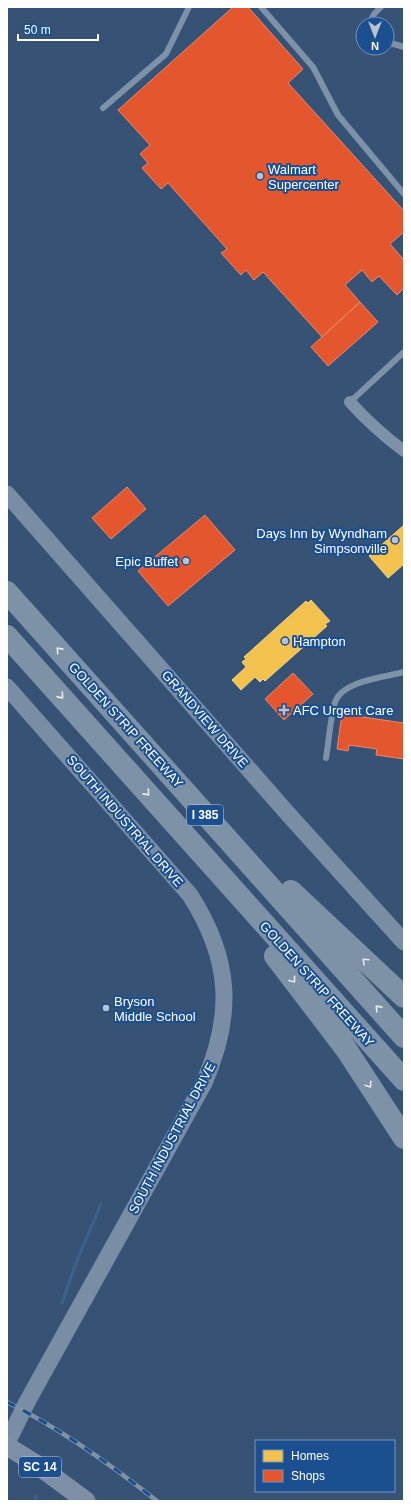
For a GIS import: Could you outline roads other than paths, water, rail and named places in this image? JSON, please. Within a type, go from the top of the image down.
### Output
[{"type":"highway","name":"GOLDEN STRIP FREEWAY","points":[[7,592],[404,1037]]},
{"type":"highway","name":"GOLDEN STRIP FREEWAY","points":[[7,636],[404,1080]]},
{"type":"highway","points":[[191,798],[404,997]]},
{"type":"highway","points":[[167,815],[346,1048],[404,1138]]},
{"type":"main road","name":"SC 14","points":[[7,1445],[36,1464],[86,1501]]},
{"type":"street","points":[[350,402],[381,434],[404,451]]},
{"type":"street","name":"GRANDVIEW DRIVE","points":[[7,494],[289,815],[404,942]]},
{"type":"street","name":"SOUTH INDUSTRIAL DRIVE","points":[[7,687],[190,895],[207,924],[213,938],[221,968],[224,997],[219,1042],[204,1083],[27,1402],[7,1445]]},
{"type":"lane","points":[[103,108],[166,54],[189,7]]},
{"type":"lane","points":[[261,7],[313,67],[338,115],[404,194]]},
{"type":"lane","points":[[373,16],[381,7]]},
{"type":"lane","points":[[350,402],[404,352]]},
{"type":"lane","points":[[326,758],[335,701],[345,690],[357,684],[404,672]]},
{"type":"waterway","points":[[62,1303],[76,1263],[101,1204]]},
{"type":"waterway","points":[[35,1501],[36,1496]]},
{"type":"railway","points":[[7,1402],[66,1435],[157,1501]]},
{"type":"place","name":"Walmart Supercenter","points":[[260,176]]},
{"type":"place","name":"Days Inn by Wyndham Simpsonville","points":[[395,540]]},
{"type":"place","name":"Epic Buffet","points":[[186,561]]},
{"type":"place","name":"Hampton","points":[[285,641]]},
{"type":"place","name":"AFC Urgent Care","points":[[284,710]]},
{"type":"place","name":"Bryson Middle School","points":[[106,1008]]}]
